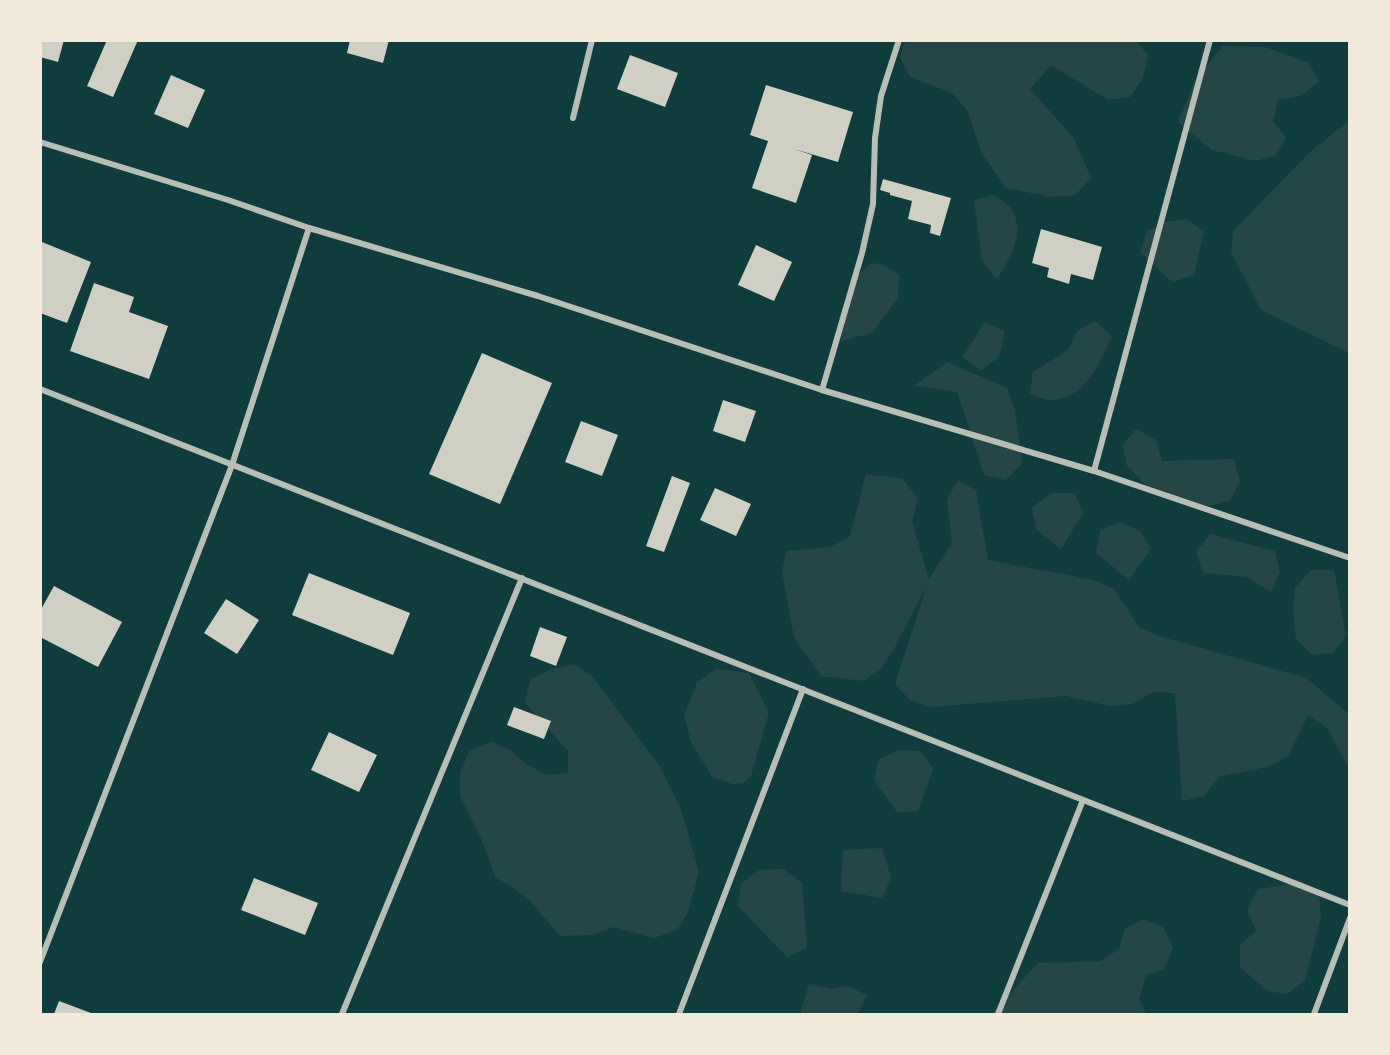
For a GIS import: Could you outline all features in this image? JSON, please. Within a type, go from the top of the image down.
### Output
[{"type":"street","points":[[573,118],[592,40]]},
{"type":"street","points":[[822,390],[862,254],[873,204],[875,138],[881,96],[898,40]]},
{"type":"street","points":[[1095,471],[1210,40]]},
{"type":"street","points":[[40,142],[228,200],[309,228],[537,296],[822,390],[1095,471],[1350,558]]},
{"type":"street","points":[[40,962],[232,465],[309,228]]},
{"type":"street","points":[[40,389],[1350,905]]},
{"type":"street","points":[[342,1014],[522,578]]},
{"type":"street","points":[[679,1014],[803,689]]},
{"type":"street","points":[[998,1014],[1083,800]]},
{"type":"street","points":[[1314,1014],[1350,918]]},
{"type":"shaded area","points":[[905,41],[1136,41],[1148,55],[1143,78],[1130,97],[1108,100],[1051,65],[1030,89],[1073,137],[1091,178],[1075,195],[1052,197],[1006,188],[981,152],[967,110],[952,93],[910,77],[900,57]]},
{"type":"shaded area","points":[[1223,46],[1265,47],[1309,63],[1319,82],[1300,96],[1278,100],[1273,121],[1286,138],[1276,155],[1256,161],[1212,150],[1178,122],[1195,80]]},
{"type":"shaded area","points":[[1349,121],[1349,353],[1261,310],[1231,252],[1233,231],[1311,151]]},
{"type":"shaded area","points":[[994,195],[1012,210],[1017,228],[1014,246],[997,280],[982,261],[974,200]]},
{"type":"shaded area","points":[[1186,219],[1204,231],[1194,275],[1172,282],[1141,253],[1146,232],[1165,222]]},
{"type":"shaded area","points":[[880,263],[899,275],[898,298],[872,333],[841,341],[839,318],[854,279],[870,264]]},
{"type":"shaded area","points":[[1095,321],[1112,336],[1097,367],[1084,385],[1065,397],[1053,400],[1030,394],[1033,372],[1068,350],[1077,331]]},
{"type":"shaded area","points":[[985,322],[1005,331],[999,357],[981,370],[962,357]]},
{"type":"shaded area","points":[[947,362],[1007,388],[1015,410],[1022,463],[1006,480],[984,475],[957,392],[914,386]]},
{"type":"shaded area","points":[[1136,429],[1156,440],[1162,461],[1234,459],[1240,481],[1230,501],[1208,506],[1145,484],[1127,466],[1123,445]]},
{"type":"shaded area","points":[[866,474],[903,479],[918,499],[912,521],[929,579],[952,543],[947,500],[958,480],[976,490],[988,560],[1094,580],[1114,589],[1139,627],[1159,636],[1306,678],[1349,714],[1349,769],[1328,729],[1308,715],[1288,756],[1268,767],[1220,776],[1204,796],[1182,801],[1175,693],[1153,692],[1132,704],[1110,706],[1066,696],[930,707],[910,700],[895,684],[927,585],[881,669],[863,681],[821,676],[794,637],[782,572],[786,551],[830,547],[850,536]]},
{"type":"shaded area","points":[[1051,493],[1074,493],[1083,513],[1061,549],[1036,529],[1032,508]]},
{"type":"shaded area","points":[[1120,522],[1140,531],[1151,549],[1129,580],[1096,553],[1100,530]]},
{"type":"shaded area","points":[[1210,534],[1275,551],[1280,572],[1271,592],[1247,577],[1203,573],[1196,552]]},
{"type":"shaded area","points":[[1311,570],[1334,570],[1346,635],[1334,653],[1312,655],[1296,639],[1293,610],[1295,588]]},
{"type":"shaded area","points":[[574,664],[592,676],[661,768],[681,809],[699,872],[688,912],[677,930],[654,938],[613,927],[592,935],[560,936],[531,902],[496,878],[480,836],[460,796],[460,773],[469,751],[491,742],[510,750],[526,764],[547,775],[568,773],[568,751],[525,703],[530,680],[551,669]]},
{"type":"shaded area","points":[[716,669],[749,673],[769,712],[751,776],[743,783],[733,784],[712,777],[691,742],[684,716],[697,682]]},
{"type":"shaded area","points":[[899,750],[921,751],[933,769],[918,811],[897,812],[874,780],[879,759]]},
{"type":"shaded area","points":[[882,848],[891,878],[882,898],[841,891],[843,850]]},
{"type":"shaded area","points":[[783,869],[802,883],[807,948],[787,957],[738,906],[741,884],[759,870]]},
{"type":"shaded area","points":[[1302,882],[1319,896],[1321,917],[1305,981],[1287,994],[1267,991],[1240,967],[1240,945],[1256,931],[1247,910],[1258,889]]},
{"type":"shaded area","points":[[1143,919],[1163,927],[1173,948],[1164,969],[1146,975],[1139,999],[1146,1014],[991,1014],[1038,963],[1101,961],[1119,949],[1125,929]]},
{"type":"shaded area","points":[[809,984],[831,989],[847,986],[867,995],[858,1014],[800,1014]]},
{"type":"building","points":[[40,40],[64,40],[58,62],[40,57]]},
{"type":"building","points":[[107,40],[138,40],[113,97],[87,86]]},
{"type":"building","points":[[350,40],[389,40],[383,63],[347,53]]},
{"type":"building","points":[[630,55],[678,73],[665,107],[617,89]]},
{"type":"building","points":[[171,75],[205,90],[188,128],[154,114]]},
{"type":"building","points":[[766,85],[853,112],[838,162],[794,149],[812,155],[796,203],[752,188],[768,141],[750,135]]},
{"type":"building","points":[[883,179],[951,198],[940,236],[930,233],[931,225],[908,219],[912,201],[880,190]]},
{"type":"building","points":[[1041,229],[1102,247],[1093,280],[1071,274],[1069,284],[1047,277],[1049,268],[1032,263]]},
{"type":"building","points":[[42,242],[91,262],[67,323],[40,313]]},
{"type":"building","points":[[756,245],[792,262],[774,301],[738,285]]},
{"type":"building","points":[[94,283],[134,297],[129,312],[168,326],[149,379],[70,351]]},
{"type":"building","points":[[482,353],[552,383],[500,504],[429,474]]},
{"type":"building","points":[[723,400],[756,411],[745,442],[713,431]]},
{"type":"building","points":[[581,421],[618,435],[602,476],[565,462]]},
{"type":"building","points":[[672,476],[690,483],[664,552],[646,546]]},
{"type":"building","points":[[715,488],[751,504],[736,536],[700,520]]},
{"type":"building","points":[[309,573],[410,613],[393,655],[292,615]]},
{"type":"building","points":[[54,586],[122,622],[98,667],[40,637],[40,611]]},
{"type":"building","points":[[226,599],[259,620],[237,654],[204,633]]},
{"type":"building","points":[[540,627],[567,637],[556,666],[530,656]]},
{"type":"building","points":[[514,707],[551,721],[544,739],[507,725]]},
{"type":"building","points":[[329,732],[377,755],[359,792],[311,770]]},
{"type":"building","points":[[254,878],[318,903],[305,935],[241,910]]},
{"type":"building","points":[[59,1001],[91,1013],[54,1014]]}]
